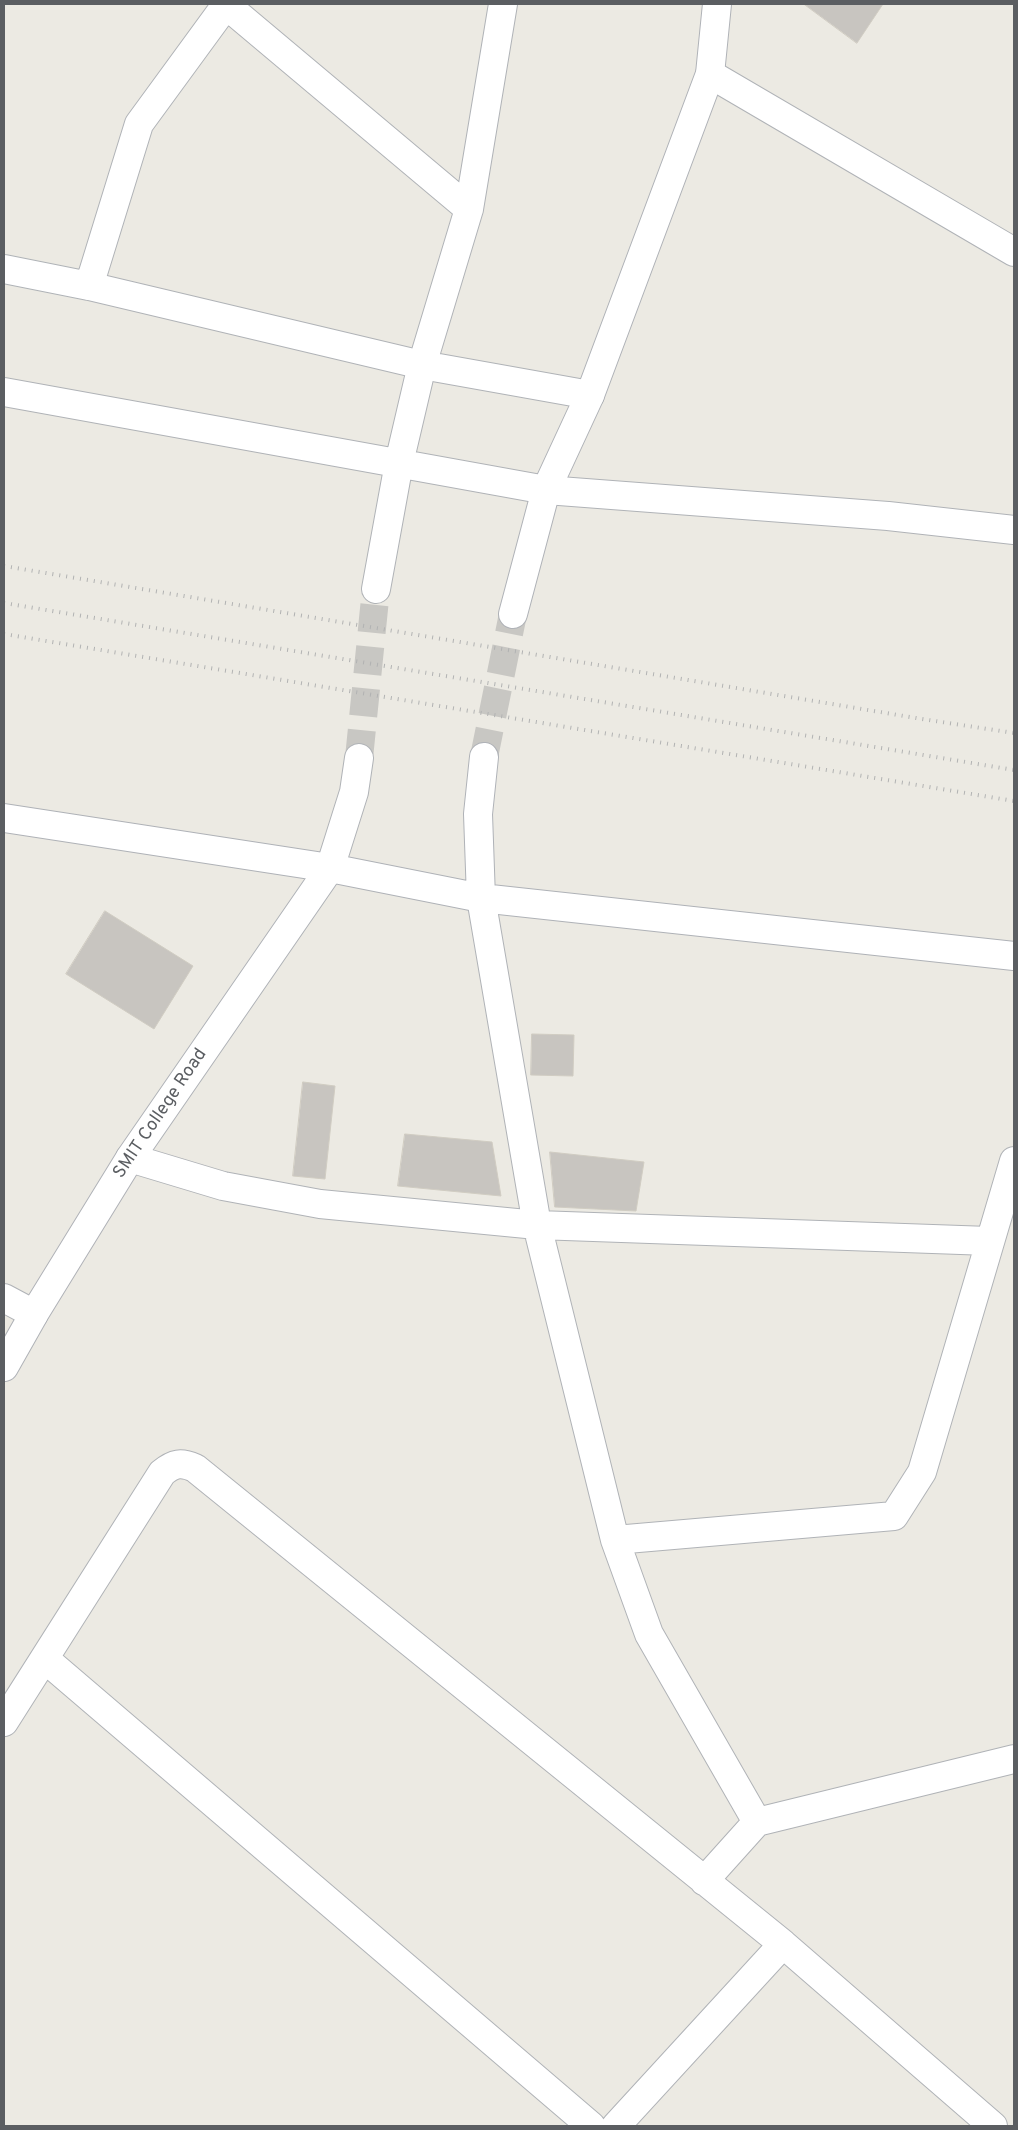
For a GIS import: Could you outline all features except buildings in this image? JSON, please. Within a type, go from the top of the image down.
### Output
[{"type":"street","points":[[89,286],[140,124],[226,4],[469,209]]},
{"type":"street","points":[[376,589],[399,463],[422,365],[469,209],[503,4]]},
{"type":"street","points":[[513,614],[546,490],[590,395],[710,74],[716,4]]},
{"type":"street","points":[[710,74],[1014,252]]},
{"type":"street","points":[[4,269],[89,286],[422,365],[590,395]]},
{"type":"street","points":[[4,392],[546,490],[888,516],[1014,530]]},
{"type":"street","points":[[484,757],[478,814],[481,898],[537,1225],[615,1540],[649,1634],[757,1822]]},
{"type":"street","name":"SMIT College Road","points":[[4,1367],[34,1314],[130,1158],[330,868],[354,792],[359,758]]},
{"type":"street","points":[[4,818],[330,868],[481,898],[1014,956]]},
{"type":"street","points":[[130,1158],[223,1186],[320,1204],[537,1225],[990,1241]]},
{"type":"street","points":[[615,1540],[894,1516],[922,1472],[1014,1161]]},
{"type":"street","points":[[4,1298],[34,1314]]},
{"type":"street","points":[[4,1722],[162,1473],[171,1465],[183,1463],[204,1475],[783,1944],[993,2126]]},
{"type":"street","points":[[45,1659],[591,2126]]},
{"type":"street","points":[[704,1881],[757,1822],[1014,1759]]},
{"type":"street","points":[[616,2126],[783,1944]]},
{"type":"tunnel","points":[[359,758],[376,589]]},
{"type":"tunnel","points":[[484,757],[513,614]]},
{"type":"railway","points":[[4,566],[1014,733]]},
{"type":"railway","points":[[4,603],[1014,770]]},
{"type":"railway","points":[[4,634],[1014,801]]}]
